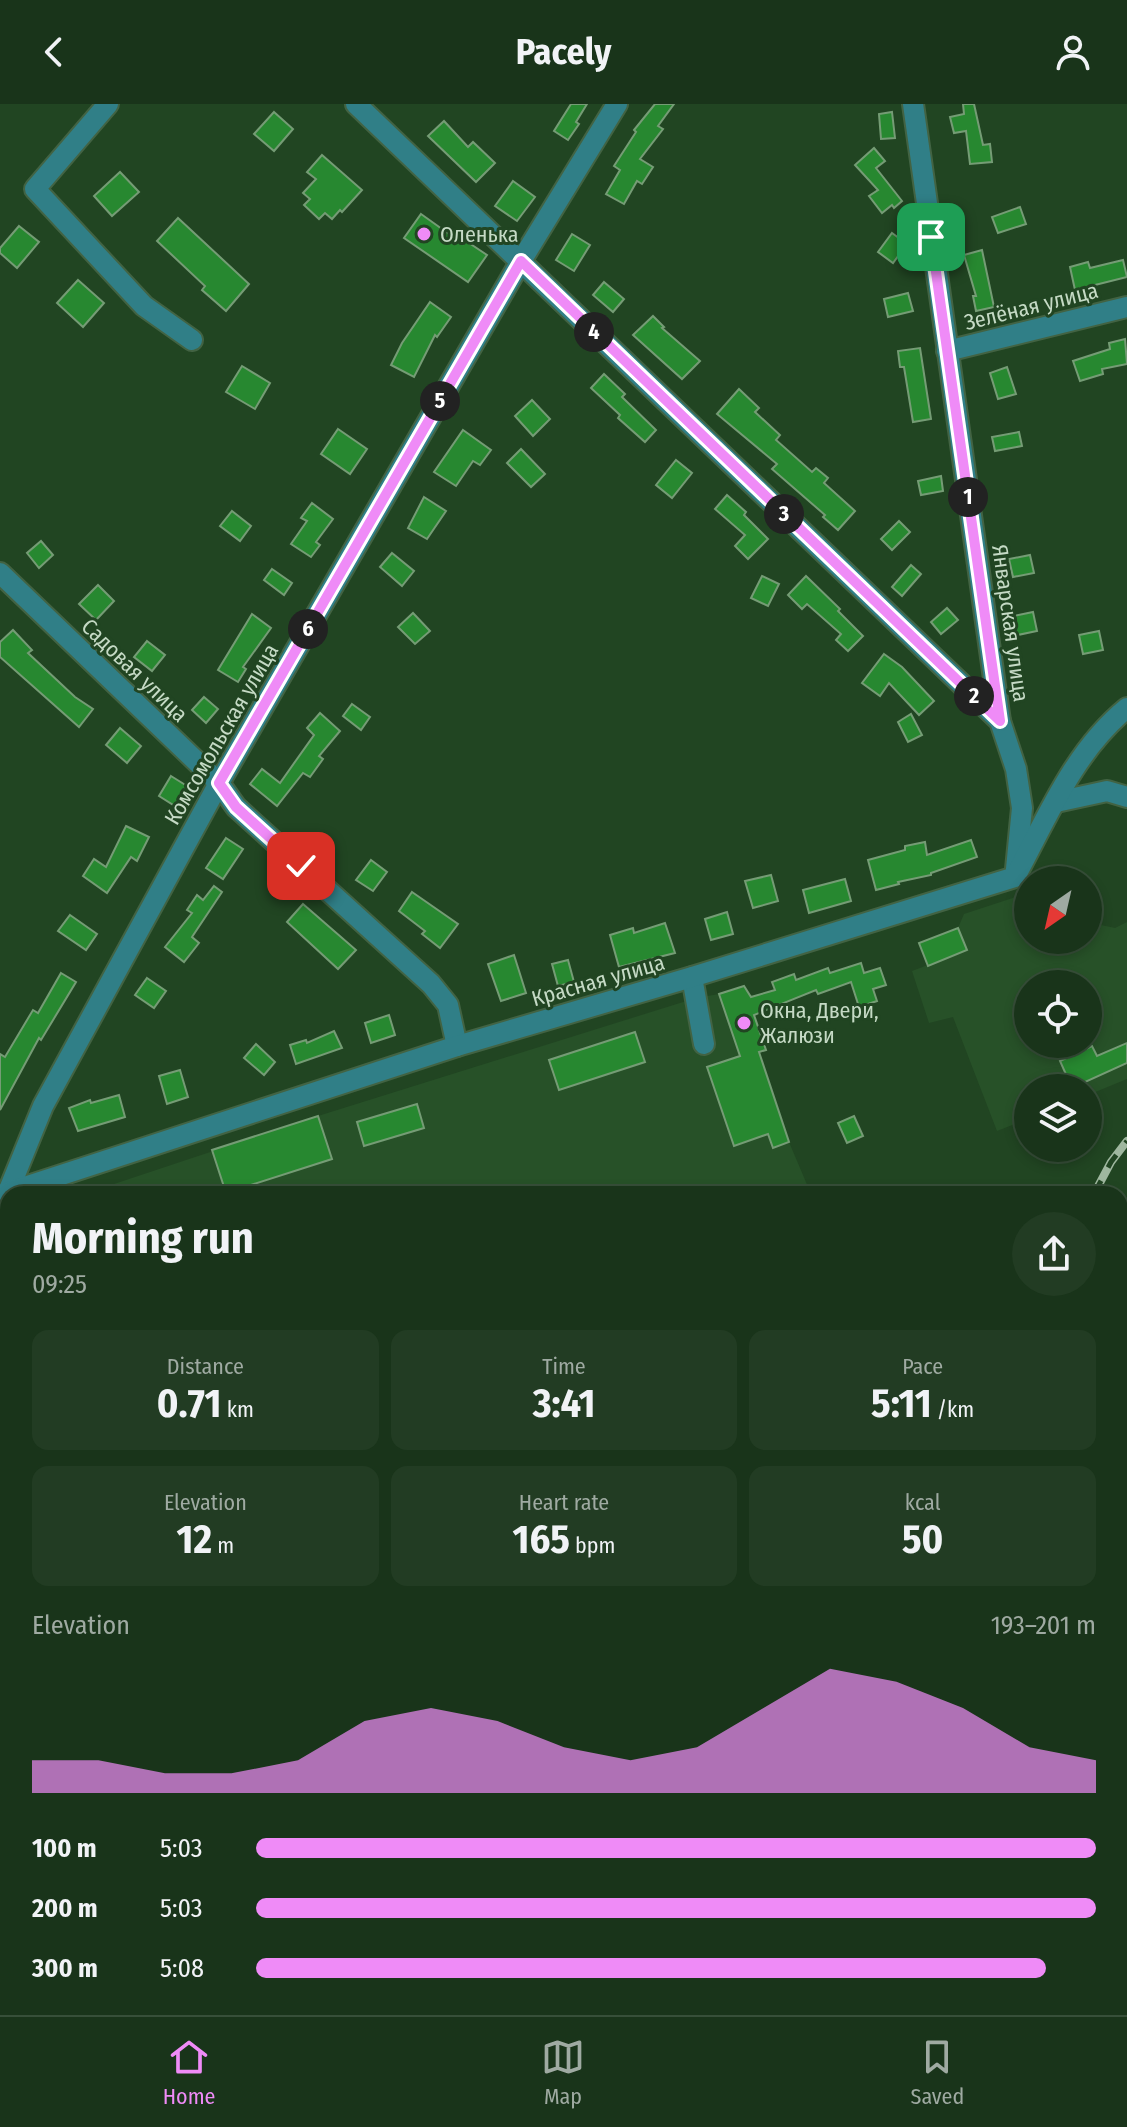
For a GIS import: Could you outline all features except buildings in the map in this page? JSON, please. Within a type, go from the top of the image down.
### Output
[{"type":"street","points":[[108,104],[35,189],[144,306],[192,340]]},
{"type":"street","points":[[356,104],[1000,721]]},
{"type":"street","name":"Комсомольская улица","points":[[9,1186],[43,1106],[219,783],[521,261],[617,104]]},
{"type":"street","name":"Январская улица","points":[[913,104],[1000,721],[1016,769],[1022,808],[1020,866]]},
{"type":"street","name":"Зелёная улица","points":[[947,351],[1127,307]]},
{"type":"street","name":"Садовая улица","points":[[0,573],[219,783],[236,807],[431,984],[448,1005],[457,1046]]},
{"type":"street","points":[[1028,866],[1056,802],[1083,754],[1106,725],[1127,708]]},
{"type":"street","points":[[1056,802],[1107,791],[1127,797]]},
{"type":"street","name":"Красная улица","points":[[30,1186],[457,1046],[1014,887]]},
{"type":"street","points":[[692,977],[704,1044]]},
{"type":"shaded area","points":[[1014,898],[1014,954],[1102,954],[1102,925],[1115,928],[1127,922],[1127,1079],[1102,1089],[1102,1074],[1014,1074],[1014,1124],[997,1131],[953,1017],[929,1023],[912,971],[967,950],[958,928],[964,914]]},
{"type":"shaded area","points":[[745,986],[766,1050],[759,1052],[789,1142],[808,1186],[108,1186],[318,1116],[696,998]]},
{"type":"railway","points":[[1098,1186],[1127,1141]]},
{"type":"place","name":"Оленька","points":[[424,234]]},
{"type":"place","name":"Окна, Двери, Жалюзи","points":[[744,1023]]},
{"type":"route","points":[[301,866],[236,807],[219,783],[521,261],[1000,721],[931,237]]}]
